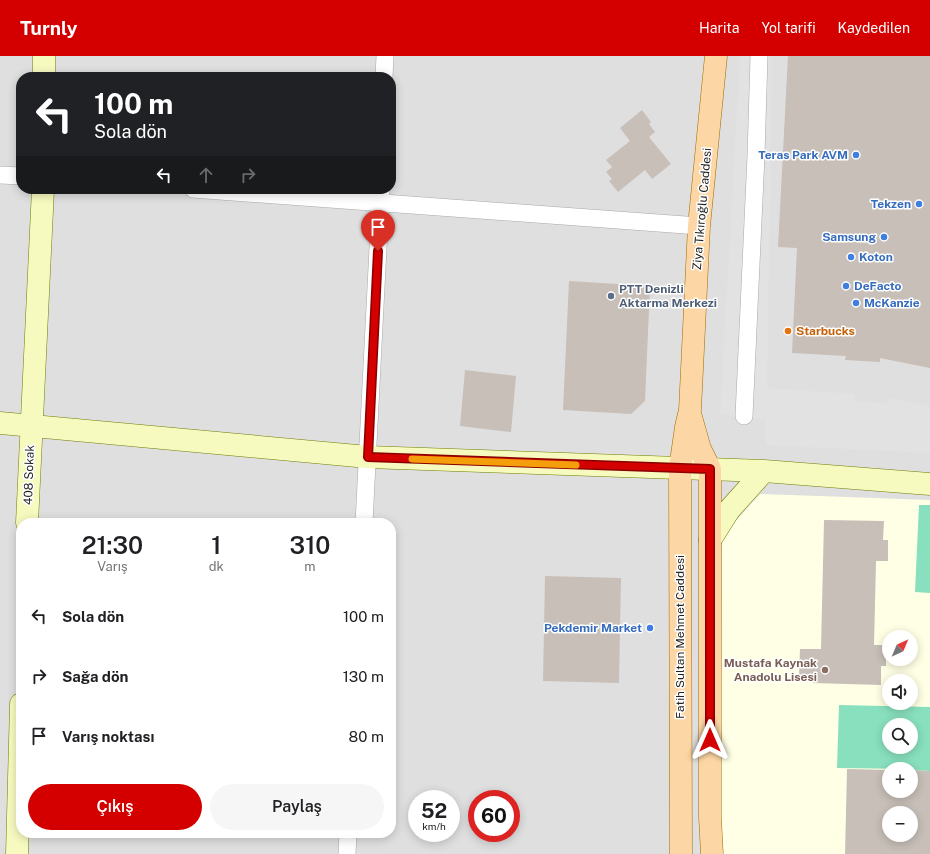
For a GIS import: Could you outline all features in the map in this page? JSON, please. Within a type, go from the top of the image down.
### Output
[{"type":"main road","name":"Ziya Tıkıroğlu Caddesi","points":[[680,469],[690,410],[699,226],[716,56]]},
{"type":"main road","name":"Ziya Tıkıroğlu Caddesi","points":[[690,410],[700,449],[710,469]]},
{"type":"main road","name":"Fatih Sultan Mehmet Caddesi","points":[[680,469],[681,854]]},
{"type":"main road","points":[[710,469],[710,817],[712,854]]},
{"type":"street","points":[[44,56],[44,72]]},
{"type":"street","points":[[384,72],[385,56]]},
{"type":"street","points":[[744,416],[759,56]]},
{"type":"street","points":[[0,175],[16,176]]},
{"type":"street","name":"408 Sokak","points":[[27,518],[43,194]]},
{"type":"street","points":[[327,194],[381,196],[699,226]]},
{"type":"street","points":[[364,518],[381,196]]},
{"type":"street","points":[[0,423],[368,457],[764,471],[930,484]]},
{"type":"street","points":[[710,540],[729,510],[764,471]]},
{"type":"street","points":[[16,854],[17,838]]},
{"type":"street","points":[[347,854],[348,838]]},
{"type":"shaded area","points":[[0,56],[930,56],[930,854],[0,854]]},
{"type":"shaded area","points":[[740,56],[772,56],[767,388],[854,394],[853,401],[887,404],[887,398],[930,406],[930,453],[766,445],[766,420],[720,414]]},
{"type":"shaded area","name":"Mustafa Kaynak Anadolu Lisesi","points":[[760,494],[930,500],[930,854],[720,854],[722,536]]},
{"type":"green space","points":[[919,505],[930,505],[930,593],[915,592]]},
{"type":"green space","points":[[839,705],[882,706],[882,710],[918,710],[918,707],[930,707],[930,771],[918,770],[918,762],[882,762],[882,769],[837,768]]},
{"type":"building","name":"Teras Park AVM","points":[[788,56],[930,56],[930,368],[880,358],[880,362],[845,360],[846,356],[792,353],[797,248],[778,247]]},
{"type":"building","points":[[642,110],[651,122],[649,124],[655,132],[649,137],[671,164],[652,179],[645,170],[618,192],[609,181],[612,179],[606,172],[612,167],[606,160],[630,141],[620,128]]},
{"type":"building","points":[[569,281],[650,286],[645,401],[631,414],[563,410]]},
{"type":"building","points":[[465,370],[516,376],[511,432],[460,426]]},
{"type":"building","points":[[824,520],[884,521],[883,540],[888,540],[888,561],[876,561],[874,645],[882,645],[881,685],[813,683],[813,678],[799,677],[800,649],[821,649]]},
{"type":"building","points":[[545,576],[621,578],[619,683],[543,681]]},
{"type":"building","points":[[847,769],[882,770],[882,798],[918,798],[918,770],[930,771],[930,854],[845,854]]},
{"type":"slow traffic","points":[[412,459],[576,465]]},
{"type":"place","name":"Teras Park AVM","points":[[856,155]]},
{"type":"place","name":"Tekzen","points":[[919,204]]},
{"type":"place","name":"Samsung","points":[[884,237]]},
{"type":"place","name":"Koton","points":[[851,257]]},
{"type":"place","name":"DeFacto","points":[[846,286]]},
{"type":"place","name":"PTT Denizli Aktarma Merkezi","points":[[611,296]]},
{"type":"place","name":"McKanzie","points":[[856,303]]},
{"type":"place","name":"Starbucks","points":[[788,331]]},
{"type":"place","name":"Pekdemir Market","points":[[650,628]]},
{"type":"place","name":"Mustafa Kaynak Anadolu Lisesi","points":[[825,670]]},
{"type":"route","points":[[378,251],[368,457],[710,469],[710,740]]}]
